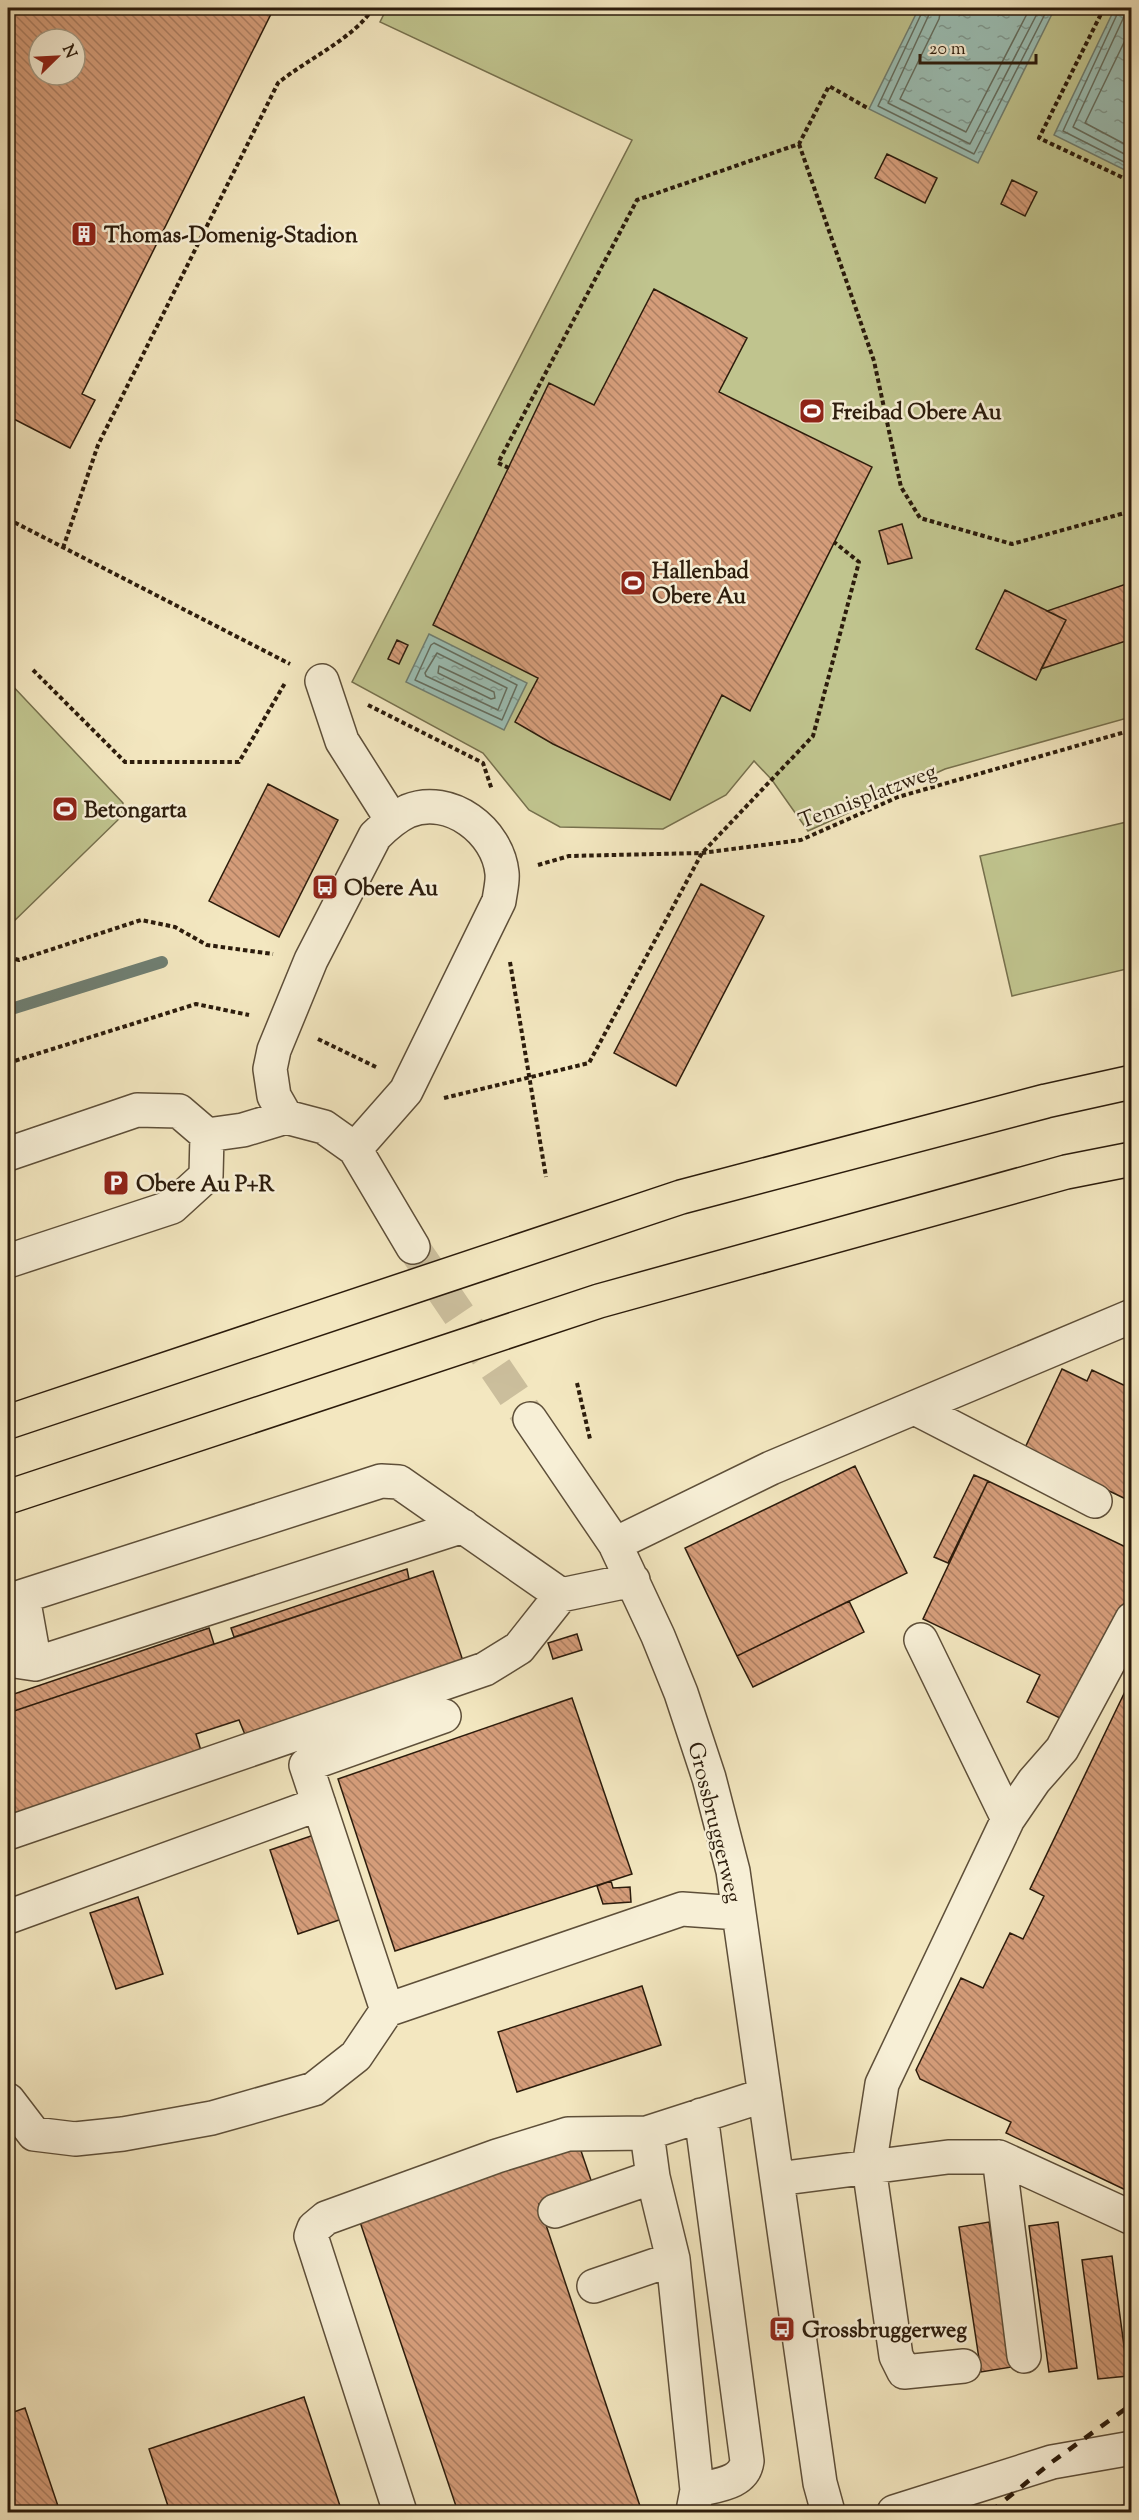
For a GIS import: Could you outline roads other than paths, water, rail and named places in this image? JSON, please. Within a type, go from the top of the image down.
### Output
[{"type":"highway","points":[[8,1422],[681,1197],[1046,1101],[1131,1082]]},
{"type":"highway","points":[[8,1497],[599,1301],[1066,1172],[1131,1159]]},
{"type":"street","points":[[322,681],[342,741],[392,820]]},
{"type":"street","points":[[286,1117],[274,1096],[270,1069],[285,1022],[311,960],[375,836],[392,820],[410,810],[435,807],[464,815],[484,832],[497,851],[502,874],[499,901],[406,1091],[355,1149]]},
{"type":"street","points":[[8,1154],[137,1110],[178,1110],[207,1135],[243,1130],[286,1117],[324,1127],[355,1149],[413,1247]]},
{"type":"street","points":[[8,1261],[172,1207],[206,1176],[207,1135]]},
{"type":"street","points":[[615,1544],[771,1468],[1131,1316]]},
{"type":"street","points":[[915,1408],[1095,1501]]},
{"type":"street","name":"Grossbruggerweg","points":[[530,1419],[615,1544],[633,1580],[681,1693],[709,1778],[733,1871],[820,2483],[828,2512]]},
{"type":"street","points":[[463,1526],[21,1662],[15,1599],[381,1481],[399,1482],[463,1526],[561,1595]]},
{"type":"street","points":[[8,1833],[485,1669],[519,1648],[561,1595],[633,1580]]},
{"type":"street","points":[[964,2366],[904,2372],[896,2356],[869,2167],[882,2084],[1008,1819],[1034,1780],[1062,1749],[1131,1618]]},
{"type":"street","points":[[921,1640],[1008,1819]]},
{"type":"street","points":[[387,2010],[306,1765],[444,1716]]},
{"type":"street","points":[[8,1917],[319,1804]]},
{"type":"street","points":[[8,2100],[34,2134],[75,2139],[123,2134],[212,2118],[314,2089],[356,2056],[387,2010],[682,1909],[739,1913]]},
{"type":"street","points":[[400,2512],[311,2236],[314,2228],[326,2218],[497,2156],[568,2134],[646,2133],[765,2095]]},
{"type":"street","points":[[646,2133],[653,2176],[673,2259],[695,2501],[739,2478],[746,2470],[747,2462],[701,2115]]},
{"type":"street","points":[[777,2179],[948,2157],[999,2157],[1131,2218]]},
{"type":"street","points":[[999,2157],[1024,2356]]},
{"type":"street","points":[[555,2211],[653,2176]]},
{"type":"street","points":[[594,2286],[673,2259]]},
{"type":"street","points":[[894,2512],[976,2500],[1052,2462],[1131,2448]]},
{"type":"water","points":[[919,8],[1055,8],[978,163],[869,109]]},
{"type":"water","points":[[1115,8],[1131,8],[1131,173],[1054,135]]},
{"type":"water","points":[[429,634],[527,683],[504,730],[406,682]]},
{"type":"waterway","points":[[8,1010],[162,962]]},
{"type":"tunnel","points":[[413,1247],[530,1419]]},
{"type":"railway","points":[[990,2512],[1052,2462],[1132,2404]]},
{"type":"place","name":"Thomas-Domenig-Stadion","points":[[84,234]]},
{"type":"place","name":"Freibad Obere Au","points":[[812,411]]},
{"type":"place","name":"Hallenbad Obere Au","points":[[633,583]]},
{"type":"place","name":"Betongarta","points":[[65,809]]},
{"type":"place","name":"Obere Au","points":[[325,887]]},
{"type":"place","name":"Obere Au P+R","points":[[116,1183]]},
{"type":"place","name":"Grossbruggerweg","points":[[782,2329]]}]
